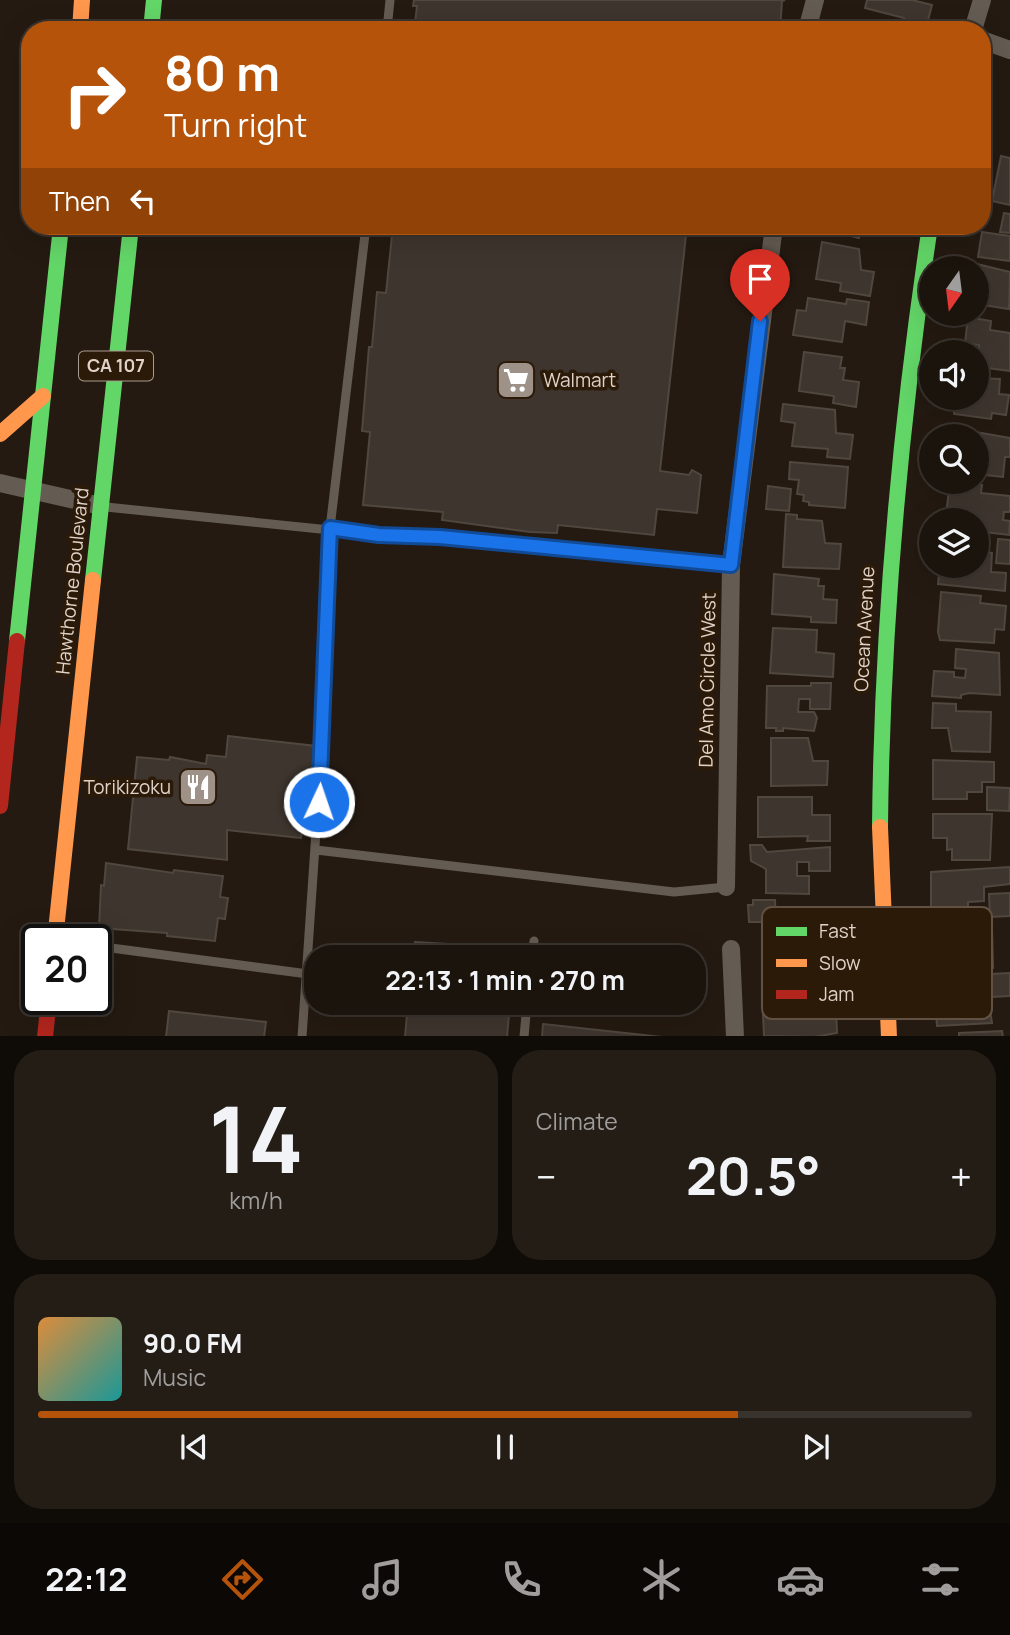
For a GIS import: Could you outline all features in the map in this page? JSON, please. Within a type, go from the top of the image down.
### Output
[{"type":"main road","points":[[81,21],[82,0]]},
{"type":"main road","points":[[152,21],[154,0]]},
{"type":"main road","points":[[0,806],[60,235]]},
{"type":"main road","name":"Hawthorne Boulevard","points":[[57,924],[130,235]]},
{"type":"main road","name":"Ocean Avenue","points":[[883,907],[880,827],[882,668],[895,483],[909,351],[928,235]]},
{"type":"main road","points":[[0,434],[43,396]]},
{"type":"main road","points":[[45,1036],[47,1015]]},
{"type":"street","points":[[809,21],[815,0]]},
{"type":"street","points":[[976,21],[982,0]]},
{"type":"street","points":[[991,43],[1010,50]]},
{"type":"street","name":"Del Amo Circle West","points":[[726,887],[731,565],[773,235]]},
{"type":"street","points":[[0,482],[101,506]]},
{"type":"street","points":[[731,949],[735,1036]]},
{"type":"lane","points":[[388,21],[390,0]]},
{"type":"lane","points":[[311,945],[330,528],[365,235]]},
{"type":"lane","points":[[101,506],[379,535],[440,537],[731,565]]},
{"type":"lane","points":[[316,850],[674,892],[726,887]]},
{"type":"lane","points":[[534,941],[534,945]]},
{"type":"lane","points":[[112,948],[304,973]]},
{"type":"lane","points":[[302,1036],[304,1015]]},
{"type":"lane","points":[[524,1036],[526,1015]]},
{"type":"building","points":[[414,0],[785,0],[782,1],[781,21],[415,21],[417,6],[413,6]]},
{"type":"building","points":[[867,0],[912,0],[932,5],[928,21],[903,21],[904,18],[865,8]]},
{"type":"building","points":[[1001,156],[1010,158],[1010,205],[992,201]]},
{"type":"building","points":[[1004,213],[1010,214],[1010,233],[1000,232]]},
{"type":"building","points":[[392,235],[686,235],[660,471],[689,475],[692,470],[701,475],[697,513],[657,509],[654,535],[558,525],[557,533],[442,520],[443,512],[363,505],[370,432],[362,431],[369,347],[372,347],[377,292],[386,293]]},
{"type":"building","points":[[982,235],[1010,236],[1010,261],[978,256]]},
{"type":"building","points":[[822,242],[859,249],[861,270],[874,272],[870,296],[840,291],[841,283],[816,279]]},
{"type":"building","points":[[989,267],[1010,272],[1009,309],[989,306]]},
{"type":"building","points":[[808,298],[846,304],[847,299],[869,302],[866,325],[845,321],[842,342],[793,335],[797,310],[806,311]]},
{"type":"building","points":[[989,321],[990,330],[1010,333],[1010,371],[989,368],[989,340],[965,340],[967,326],[989,326]]},
{"type":"building","points":[[804,352],[842,357],[840,368],[845,368],[843,380],[859,382],[856,407],[833,403],[834,396],[799,391]]},
{"type":"building","points":[[989,379],[1000,379],[999,394],[1009,395],[1006,415],[992,413],[991,419],[954,414],[954,410],[989,410]]},
{"type":"building","points":[[783,404],[835,410],[836,433],[853,435],[850,459],[827,457],[828,449],[792,446],[795,423],[781,421]]},
{"type":"building","points":[[989,434],[1010,438],[1010,457],[1005,457],[1003,477],[989,475]]},
{"type":"building","points":[[790,462],[848,467],[845,508],[809,505],[809,502],[803,501],[804,495],[797,494],[799,480],[789,479]]},
{"type":"building","points":[[768,486],[791,489],[789,511],[766,509]]},
{"type":"building","points":[[948,494],[1010,496],[1010,512],[1004,512],[1003,520],[1010,521],[1009,535],[989,533],[989,508],[947,507]]},
{"type":"building","points":[[786,514],[797,515],[797,519],[822,521],[825,543],[841,544],[839,569],[783,567]]},
{"type":"building","points":[[998,539],[1010,540],[1010,564],[996,563]]},
{"type":"building","points":[[989,553],[992,553],[991,572],[1006,573],[1005,591],[938,584],[939,578],[989,578]]},
{"type":"building","points":[[774,574],[819,579],[818,586],[824,586],[823,599],[837,600],[836,623],[811,622],[811,617],[772,614]]},
{"type":"building","points":[[941,592],[981,596],[980,603],[1006,606],[1004,630],[995,629],[994,643],[940,640],[938,632]]},
{"type":"building","points":[[773,628],[817,630],[816,652],[834,654],[833,677],[770,673]]},
{"type":"building","points":[[956,649],[999,653],[1000,695],[969,693],[961,695],[961,698],[932,696],[934,671],[954,672],[954,677],[965,678],[966,669],[955,668]]},
{"type":"building","points":[[811,683],[831,683],[830,709],[810,709],[810,699],[799,699],[798,712],[814,712],[817,718],[814,731],[783,728],[783,731],[776,731],[776,728],[766,728],[767,686],[811,686]]},
{"type":"building","points":[[933,703],[956,704],[956,711],[991,712],[990,752],[952,751],[948,728],[932,728]]},
{"type":"building","points":[[228,736],[316,746],[301,838],[227,830],[227,860],[128,849],[137,757],[169,760],[170,757],[206,764],[207,755],[226,757]]},
{"type":"building","points":[[771,738],[808,738],[813,761],[828,761],[827,785],[771,786]]},
{"type":"building","points":[[933,760],[994,762],[994,782],[982,782],[982,792],[967,792],[967,799],[933,799]]},
{"type":"building","points":[[987,787],[1010,788],[1009,811],[987,810]]},
{"type":"building","points":[[758,797],[812,797],[812,815],[830,815],[830,841],[807,841],[808,836],[758,837]]},
{"type":"building","points":[[933,814],[992,814],[990,860],[952,860],[952,849],[947,850],[947,838],[933,838]]},
{"type":"building","points":[[750,845],[762,845],[767,852],[830,847],[830,871],[809,871],[809,862],[797,862],[797,876],[809,876],[809,894],[766,893],[766,869],[751,861]]},
{"type":"building","points":[[106,863],[173,873],[174,870],[223,876],[220,897],[228,898],[225,919],[218,918],[215,941],[167,936],[167,933],[112,929],[112,924],[99,924],[101,885],[104,886]]},
{"type":"building","points":[[1010,867],[1010,884],[984,887],[984,901],[968,902],[968,907],[931,907],[931,872]]},
{"type":"building","points":[[1010,893],[1010,916],[992,917],[989,894]]},
{"type":"building","points":[[753,900],[775,900],[775,907],[762,907],[762,922],[749,922],[748,905],[753,905]]},
{"type":"building","points":[[415,942],[464,945],[415,945]]},
{"type":"building","points":[[1010,973],[1010,996],[992,997],[992,974]]},
{"type":"building","points":[[169,1011],[266,1022],[264,1036],[166,1036]]},
{"type":"building","points":[[407,1015],[509,1015],[507,1036],[405,1036]]},
{"type":"building","points":[[763,1019],[836,1019],[837,1033],[820,1036],[764,1036]]},
{"type":"building","points":[[936,1019],[991,1019],[992,1023],[937,1026]]},
{"type":"building","points":[[543,1024],[653,1036],[542,1036]]},
{"type":"building","points":[[1002,1031],[1003,1036],[959,1036],[959,1033]]},
{"type":"traffic: fast","points":[[152,21],[154,0]]},
{"type":"traffic: fast","points":[[17,641],[60,235]]},
{"type":"traffic: fast","points":[[93,580],[130,235]]},
{"type":"traffic: fast","points":[[880,827],[884,676],[895,526],[910,376],[929,235]]},
{"type":"traffic: slow","points":[[81,21],[82,0]]},
{"type":"traffic: slow","points":[[0,434],[43,396]]},
{"type":"traffic: slow","points":[[57,924],[93,580]]},
{"type":"traffic: slow","points":[[880,827],[883,907]]},
{"type":"traffic: slow","points":[[888,1019],[889,1036]]},
{"type":"traffic: jam","points":[[0,806],[17,641]]},
{"type":"traffic: jam","points":[[45,1036],[47,1015]]},
{"type":"place","name":"Walmart","points":[[516,380]]},
{"type":"place","name":"Torikizoku","points":[[198,787]]},
{"type":"route","points":[[319,802],[330,528],[379,535],[440,537],[731,565],[760,321]]}]
